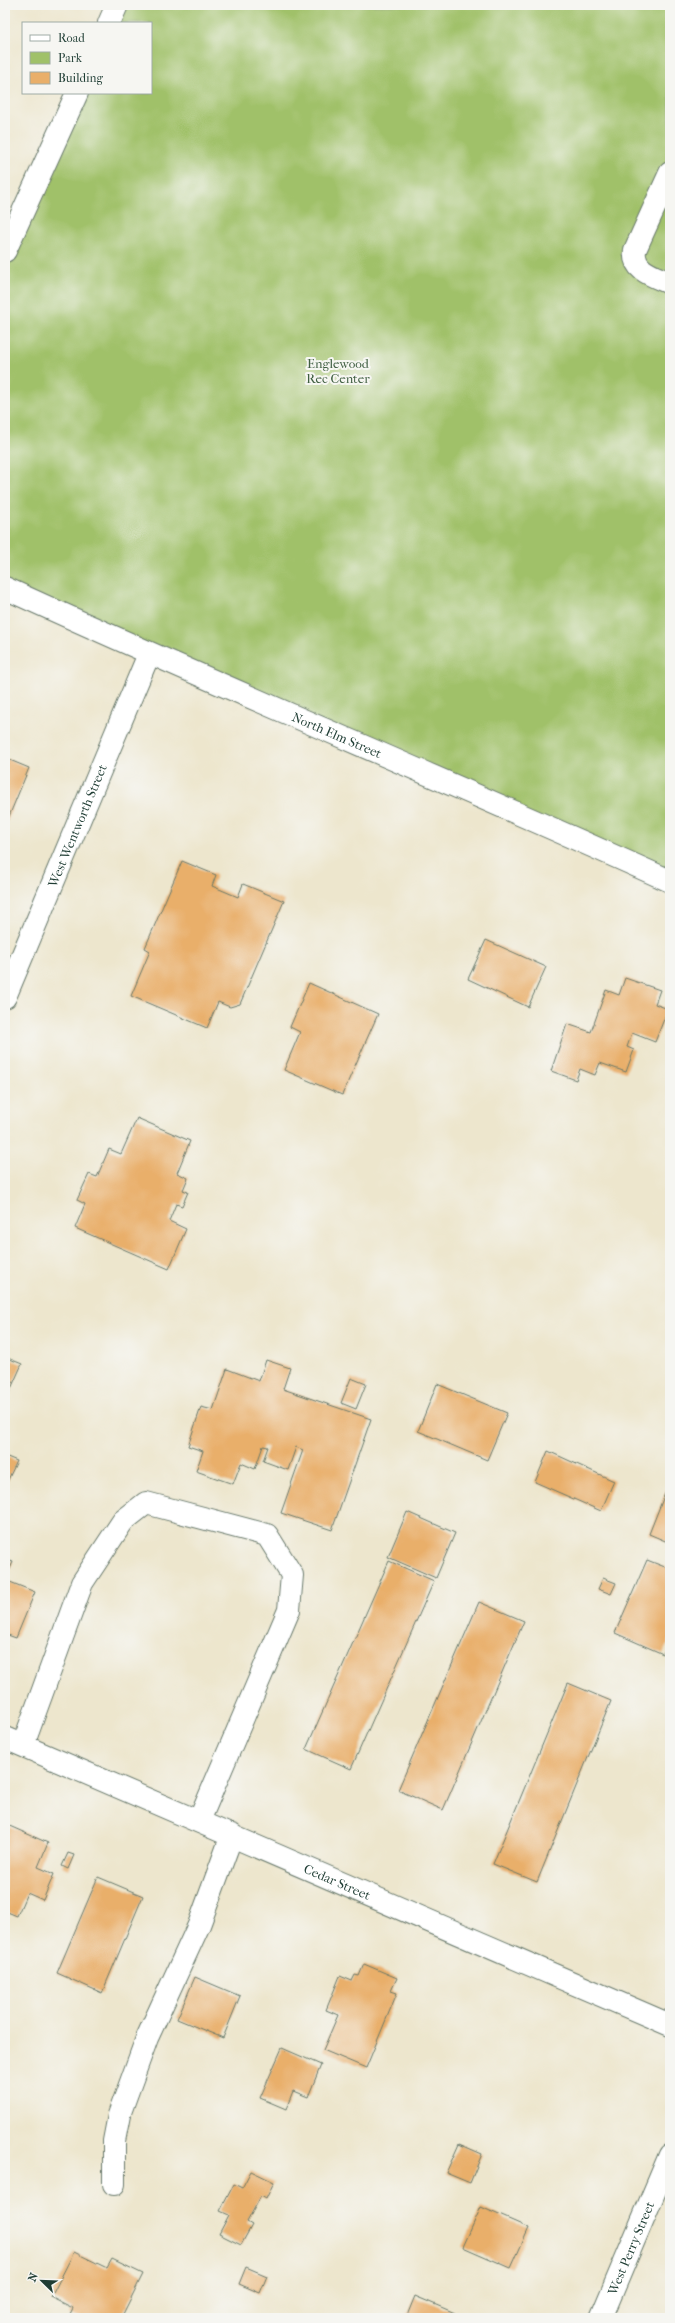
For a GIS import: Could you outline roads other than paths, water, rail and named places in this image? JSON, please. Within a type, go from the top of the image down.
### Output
[{"type":"street","points":[[109,22],[117,5]]},
{"type":"street","points":[[5,251],[77,94]]},
{"type":"street","points":[[670,173],[635,250],[634,258],[637,266],[645,272],[670,283]]},
{"type":"street","name":"North Elm Street","points":[[5,588],[148,654],[529,817],[670,881]]},
{"type":"street","name":"West Wentworth Street","points":[[5,997],[148,654]]},
{"type":"street","points":[[14,1742],[82,1583],[123,1522],[146,1504],[267,1535],[292,1575],[289,1610],[199,1821]]},
{"type":"street","name":"Cedar Street","points":[[14,1742],[670,2024]]},
{"type":"street","points":[[114,2184],[114,2141],[119,2115],[147,2038],[199,1926],[232,1835]]},
{"type":"street","name":"West Perry Street","points":[[601,2318],[670,2155]]},
{"type":"park label","name":"Englewood Rec Center","points":[[338,370]]}]
